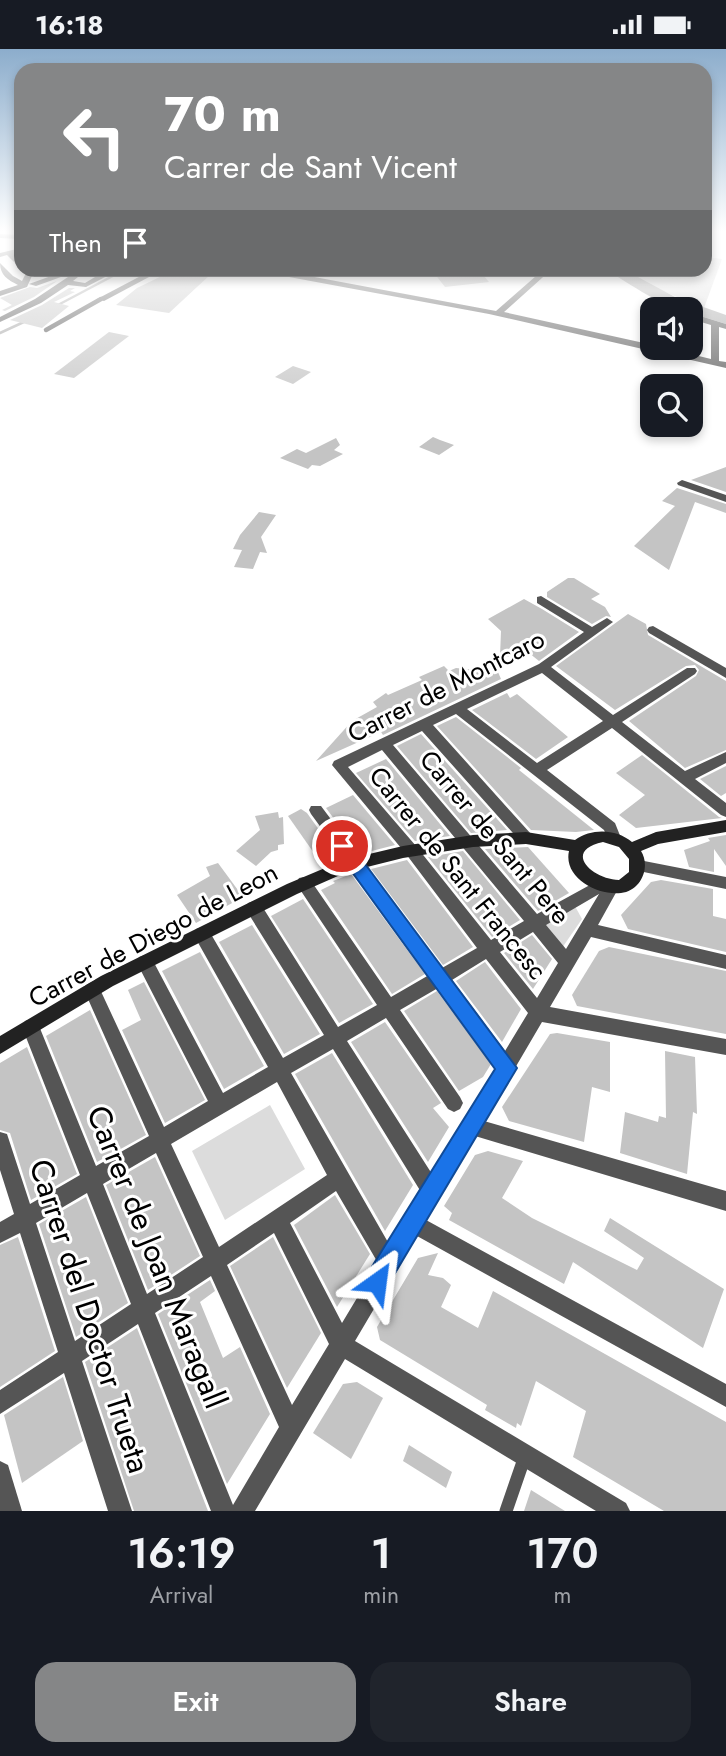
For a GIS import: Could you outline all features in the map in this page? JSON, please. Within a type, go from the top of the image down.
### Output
[{"type":"street","points":[[0,320],[32,300]]},
{"type":"street","points":[[435,300],[640,346]]},
{"type":"street","points":[[499,313],[514,300]]},
{"type":"street","points":[[703,320],[726,327]]},
{"type":"street","points":[[715,324],[715,363]]},
{"type":"street","points":[[697,360],[726,372]]},
{"type":"street","points":[[700,360],[726,365]]},
{"type":"street","points":[[682,483],[726,499]]},
{"type":"street","points":[[706,492],[726,487]]},
{"type":"street","points":[[541,600],[592,632]]},
{"type":"street","name":"Carrer de Montcaro","points":[[339,765],[542,667],[607,622]]},
{"type":"street","points":[[653,630],[726,674]]},
{"type":"street","points":[[542,667],[726,811]]},
{"type":"street","points":[[537,770],[691,671]]},
{"type":"street","points":[[457,708],[611,827],[614,838]]},
{"type":"street","points":[[424,724],[526,838]]},
{"type":"street","name":"Carrer de Sant Pere","points":[[384,743],[568,963]]},
{"type":"street","points":[[684,778],[726,757]]},
{"type":"street","name":"Carrer de Sant Francesc","points":[[339,765],[411,850],[538,1013]]},
{"type":"street","points":[[316,810],[440,977],[503,1075]]},
{"type":"street","points":[[632,849],[656,838],[726,826]]},
{"type":"street","points":[[0,1233],[534,923],[605,887],[631,883],[639,866],[632,849],[614,838],[593,837],[578,847],[575,855],[580,873],[605,887]]},
{"type":"street","name":"Carrer de Diego de Leon","points":[[0,1046],[92,990],[145,962],[304,883],[355,863],[468,841],[526,838],[578,847]]},
{"type":"street","points":[[639,866],[726,883]]},
{"type":"street","points":[[304,883],[454,1103]]},
{"type":"street","points":[[242,1511],[388,1261],[503,1075],[587,929],[605,887]]},
{"type":"street","points":[[254,908],[432,1192]]},
{"type":"street","points":[[587,929],[726,961]]},
{"type":"street","points":[[202,934],[388,1261]]},
{"type":"street","points":[[145,962],[220,1105]]},
{"type":"street","points":[[92,990],[162,1139],[291,1429]]},
{"type":"street","points":[[538,1013],[726,1047]]},
{"type":"street","name":"Carrer de Joan Maragall","points":[[31,1027],[223,1511]]},
{"type":"street","points":[[471,1126],[726,1201]]},
{"type":"street","name":"Carrer del Doctor Trueta","points":[[0,1141],[120,1511]]},
{"type":"street","points":[[0,1403],[339,1178]]},
{"type":"street","points":[[277,1219],[341,1344],[618,1511]]},
{"type":"street","points":[[413,1223],[726,1396]]},
{"type":"street","points":[[0,1473],[10,1511]]},
{"type":"lane","points":[[46,330],[99,300]]},
{"type":"lane","points":[[506,1511],[525,1455]]},
{"type":"shaded area","points":[[703,307],[726,315],[726,324],[703,317]]},
{"type":"shaded area","points":[[570,908],[576,908],[582,919],[562,948],[542,925]]},
{"type":"shaded area","points":[[270,1105],[305,1169],[225,1220],[192,1151]]},
{"type":"building","points":[[4,300],[27,300],[2,310],[12,305]]},
{"type":"building","points":[[50,300],[58,300],[54,302],[69,306],[42,328],[10,320]]},
{"type":"building","points":[[122,300],[183,300],[169,313],[116,305]]},
{"type":"building","points":[[109,332],[129,336],[74,378],[54,374]]},
{"type":"building","points":[[293,366],[311,372],[293,384],[275,377]]},
{"type":"building","points":[[433,437],[454,445],[439,455],[419,447]]},
{"type":"building","points":[[336,438],[340,445],[334,450],[343,454],[320,466],[312,465],[308,469],[280,458],[297,449],[306,453]]},
{"type":"building","points":[[726,467],[726,492],[691,480]]},
{"type":"building","points":[[677,488],[726,504],[726,513],[695,502],[669,570],[634,546],[675,506],[662,501]]},
{"type":"building","points":[[259,512],[276,515],[261,537],[267,553],[260,552],[253,569],[234,567],[242,550],[233,549],[240,535]]},
{"type":"building","points":[[568,578],[574,578],[600,594],[591,599],[605,607],[611,617],[606,616],[592,624],[547,597],[547,592]]},
{"type":"building","points":[[524,599],[579,632],[539,661],[529,653],[524,658],[500,656],[501,631],[488,619]]},
{"type":"building","points":[[628,614],[646,624],[648,635],[726,681],[726,750],[685,768],[629,721],[696,676],[699,670],[695,665],[686,666],[615,710],[556,666]]},
{"type":"building","points":[[444,666],[449,671],[456,668],[498,672],[501,679],[383,735],[381,732],[316,761],[352,721],[377,707],[373,702],[386,693],[388,695],[422,680],[419,677]]},
{"type":"building","points":[[507,693],[510,698],[517,694],[568,737],[536,759],[472,710]]},
{"type":"building","points":[[456,717],[594,830],[531,830],[437,726]]},
{"type":"building","points":[[421,734],[507,830],[471,833],[397,746]]},
{"type":"building","points":[[642,755],[722,818],[636,828],[619,815],[645,795],[616,773]]},
{"type":"building","points":[[386,759],[450,836],[415,841],[356,773]]},
{"type":"building","points":[[726,766],[726,793],[721,796],[700,779]]},
{"type":"building","points":[[353,795],[395,845],[360,854],[326,808]]},
{"type":"building","points":[[301,809],[307,813],[340,859],[323,866],[288,816]]},
{"type":"building","points":[[278,812],[279,818],[283,817],[284,844],[278,845],[278,850],[271,852],[256,866],[236,851],[260,830],[255,816]]},
{"type":"building","points":[[726,835],[726,866],[714,849],[714,872],[689,867],[684,850],[710,841],[708,838]]},
{"type":"building","points":[[528,847],[569,893],[538,911],[485,849]]},
{"type":"building","points":[[463,851],[520,920],[492,937],[428,857]]},
{"type":"building","points":[[407,860],[473,947],[443,965],[371,869]]},
{"type":"building","points":[[218,863],[243,897],[196,923],[177,895],[210,876],[206,867]]},
{"type":"building","points":[[351,874],[425,974],[392,994],[321,890],[335,883],[333,881]]},
{"type":"building","points":[[661,880],[713,889],[713,916],[726,919],[726,952],[628,929],[621,915],[651,882]]},
{"type":"building","points":[[303,899],[373,1004],[339,1023],[271,916]]},
{"type":"building","points":[[252,925],[320,1034],[284,1054],[219,942]]},
{"type":"building","points":[[532,935],[552,959],[533,989],[504,953]]},
{"type":"building","points":[[609,947],[726,971],[726,1034],[577,1006],[572,995],[599,951]]},
{"type":"building","points":[[200,952],[264,1066],[224,1089],[162,971]]},
{"type":"building","points":[[485,962],[521,1009],[502,1042],[456,981]]},
{"type":"building","points":[[144,982],[205,1100],[165,1123],[122,1030],[141,1020],[128,990]]},
{"type":"building","points":[[437,991],[491,1064],[483,1077],[459,1091],[404,1011]]},
{"type":"building","points":[[90,1010],[146,1135],[97,1162],[46,1036]]},
{"type":"building","points":[[385,1022],[441,1103],[433,1108],[449,1127],[428,1162],[351,1042]]},
{"type":"building","points":[[550,1034],[610,1042],[610,1092],[592,1087],[584,1142],[509,1121],[502,1107]]},
{"type":"building","points":[[27,1047],[77,1174],[31,1200],[10,1133],[0,1130],[0,1063]]},
{"type":"building","points":[[665,1051],[695,1057],[697,1114],[693,1112],[687,1174],[620,1153],[625,1112],[658,1122],[659,1116],[666,1118]]},
{"type":"building","points":[[332,1053],[413,1185],[385,1231],[295,1074]]},
{"type":"building","points":[[488,1151],[523,1161],[502,1198],[532,1218],[637,1270],[644,1258],[604,1231],[610,1218],[724,1289],[703,1348],[573,1262],[564,1284],[449,1220],[452,1213],[444,1206],[475,1155]]},
{"type":"building","points":[[155,1157],[200,1256],[148,1290],[106,1185]]},
{"type":"building","points":[[335,1195],[370,1254],[337,1307],[294,1225]]},
{"type":"building","points":[[86,1197],[128,1303],[76,1337],[39,1224]]},
{"type":"building","points":[[18,1237],[55,1351],[0,1387],[0,1245]]},
{"type":"building","points":[[273,1237],[321,1333],[287,1388],[230,1266]]},
{"type":"building","points":[[438,1253],[428,1275],[443,1278],[451,1285],[441,1307],[478,1328],[493,1291],[726,1422],[726,1511],[664,1511],[573,1457],[586,1411],[536,1381],[521,1426],[517,1423],[516,1428],[485,1410],[487,1405],[380,1340],[377,1327],[418,1258]]},
{"type":"building","points":[[210,1280],[215,1291],[200,1302],[223,1358],[240,1347],[270,1414],[227,1484],[158,1314]]},
{"type":"building","points":[[137,1328],[208,1511],[134,1511],[85,1362]]},
{"type":"building","points":[[63,1377],[83,1441],[22,1483],[4,1415]]},
{"type":"building","points":[[357,1382],[383,1398],[351,1459],[313,1433],[343,1384]]},
{"type":"building","points":[[409,1445],[452,1472],[446,1488],[403,1461]]},
{"type":"building","points":[[531,1490],[565,1511],[524,1511]]},
{"type":"waterway","points":[[56,306],[67,300]]},
{"type":"waterway","points":[[0,333],[26,321]]},
{"type":"route","points":[[342,846],[507,1068],[377,1282]]}]
